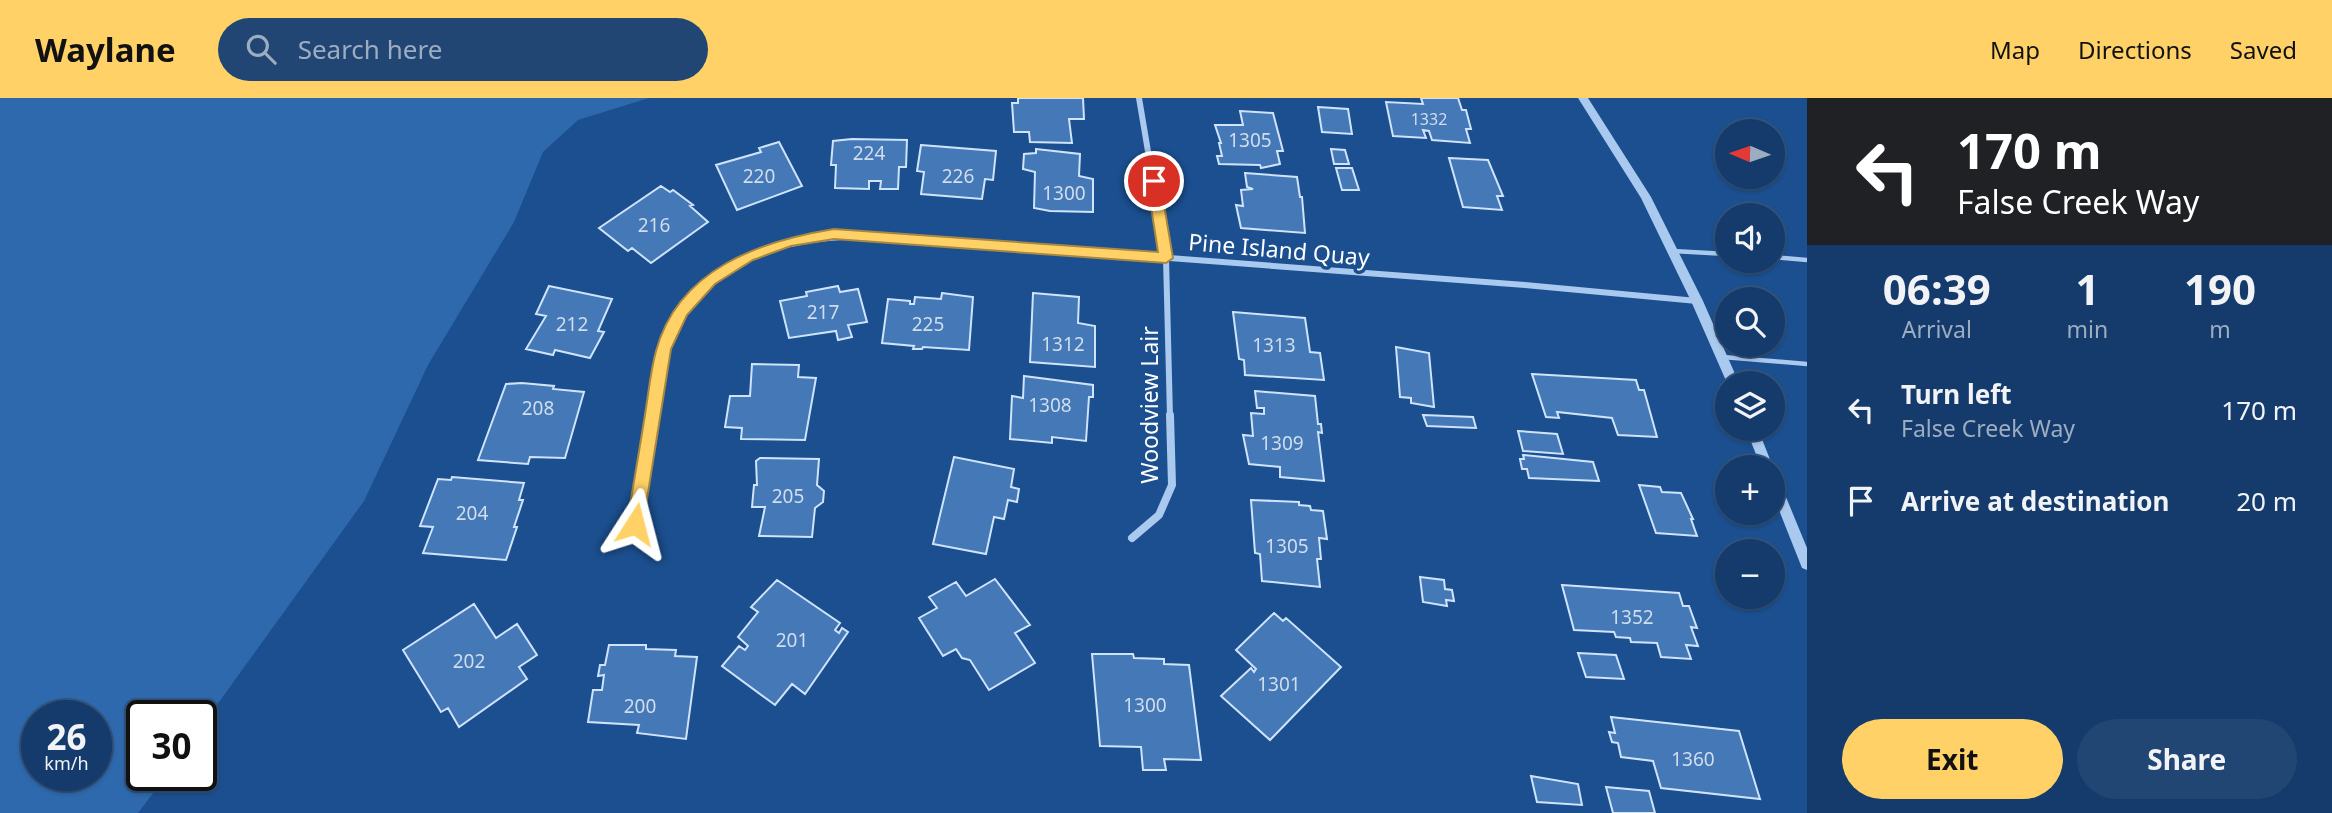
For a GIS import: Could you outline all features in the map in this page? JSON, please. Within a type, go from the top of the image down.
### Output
[{"type":"street","name":"Woodview Lair","points":[[1132,538],[1159,515],[1172,485],[1166,258],[1139,98]]},
{"type":"street","points":[[1583,98],[1646,197],[1715,341]]},
{"type":"street","name":"Pine Island Quay","points":[[635,524],[663,349],[681,312],[710,280],[748,256],[790,241],[834,234],[1698,301]]},
{"type":"street","points":[[1722,357],[1728,371]]},
{"type":"street","points":[[1785,510],[1807,564]]},
{"type":"lane","points":[[1673,251],[1715,253]]},
{"type":"lane","points":[[1785,258],[1807,260]]},
{"type":"lane","points":[[1722,357],[1807,363]]},
{"type":"shaded area","points":[[0,98],[649,98],[578,120],[543,152],[514,222],[428,365],[364,501],[217,705],[217,700],[126,700],[126,791],[155,791],[138,813],[0,813]]},
{"type":"building","points":[[1018,98],[1083,98],[1084,119],[1069,119],[1072,143],[1030,142],[1029,132],[1014,132],[1012,103],[1018,103]]},
{"type":"building","points":[[1421,98],[1458,98],[1462,110],[1466,110],[1471,129],[1466,129],[1470,143],[1432,140],[1429,131],[1423,130],[1426,138],[1393,136],[1386,102],[1423,104]]},
{"type":"building","points":[[1318,107],[1348,109],[1352,134],[1322,132]]},
{"type":"building","points":[[1240,111],[1273,113],[1283,151],[1277,151],[1280,164],[1261,168],[1260,165],[1219,164],[1217,156],[1222,156],[1221,143],[1215,125],[1243,125]]},
{"type":"building","points":[[907,140],[906,167],[899,167],[898,189],[880,189],[881,181],[869,181],[869,189],[835,188],[836,165],[831,165],[833,141]]},
{"type":"building","points":[[779,142],[802,186],[737,210],[716,165],[761,152],[759,148]]},
{"type":"building","points":[[921,145],[996,151],[993,180],[985,179],[982,199],[921,194],[924,172],[917,171]]},
{"type":"building","points":[[1036,149],[1080,154],[1079,176],[1093,179],[1093,212],[1034,208],[1035,172],[1023,169],[1024,154],[1036,153]]},
{"type":"building","points":[[1331,149],[1345,150],[1349,164],[1334,164]]},
{"type":"building","points":[[1449,158],[1488,160],[1503,196],[1497,196],[1502,210],[1463,207]]},
{"type":"building","points":[[1336,168],[1352,168],[1359,190],[1342,190]]},
{"type":"building","points":[[1245,173],[1297,177],[1302,197],[1305,233],[1241,228],[1236,205],[1243,206],[1241,190],[1253,189],[1247,187]]},
{"type":"building","points":[[661,186],[670,192],[673,190],[693,205],[690,206],[708,222],[651,263],[632,248],[628,251],[599,228]]},
{"type":"building","points":[[549,286],[612,299],[598,331],[604,332],[590,358],[555,350],[553,355],[526,349],[546,316],[536,314]]},
{"type":"building","points":[[838,286],[840,292],[858,289],[867,322],[848,325],[852,337],[838,340],[836,331],[789,338],[780,301],[807,296],[806,292]]},
{"type":"building","points":[[942,293],[973,297],[969,350],[923,347],[913,349],[914,346],[882,343],[888,299],[910,301],[910,304],[914,304],[915,297],[941,299]]},
{"type":"building","points":[[1033,293],[1079,297],[1078,323],[1095,326],[1095,367],[1030,362]]},
{"type":"building","points":[[1233,312],[1305,318],[1310,352],[1320,353],[1324,380],[1245,375],[1244,360],[1239,359]]},
{"type":"building","points":[[1396,347],[1429,353],[1434,407],[1411,403],[1411,398],[1400,397]]},
{"type":"building","points":[[752,364],[799,365],[798,377],[816,378],[805,440],[741,439],[742,428],[725,427],[730,396],[750,396]]},
{"type":"building","points":[[1532,374],[1636,380],[1639,390],[1644,390],[1657,437],[1618,435],[1612,418],[1557,412],[1559,418],[1546,417]]},
{"type":"building","points":[[1024,376],[1093,385],[1093,397],[1089,397],[1086,441],[1052,437],[1052,443],[1010,439],[1012,396],[1023,398]]},
{"type":"building","points":[[522,383],[584,392],[565,458],[530,457],[528,464],[478,460],[506,384]]},
{"type":"building","points":[[1255,391],[1315,396],[1318,424],[1321,424],[1322,433],[1318,432],[1324,481],[1280,477],[1280,467],[1249,464],[1243,435],[1253,436],[1251,413],[1264,414],[1264,408],[1257,408]]},
{"type":"building","points":[[1423,415],[1473,417],[1476,428],[1427,426]]},
{"type":"building","points":[[1518,431],[1557,434],[1563,454],[1523,451]]},
{"type":"building","points":[[1523,455],[1593,462],[1599,481],[1529,478],[1527,469],[1522,469],[1520,459],[1524,459]]},
{"type":"building","points":[[954,457],[1014,469],[1011,487],[1019,489],[1017,502],[1008,500],[1004,519],[994,517],[986,554],[933,544]]},
{"type":"building","points":[[760,458],[819,459],[817,485],[824,491],[823,502],[815,508],[812,537],[759,536],[765,507],[752,507],[754,485],[757,485],[756,461]]},
{"type":"building","points":[[452,477],[524,483],[519,500],[523,500],[514,527],[517,527],[506,560],[423,553],[433,527],[420,526],[438,479],[451,480]]},
{"type":"building","points":[[1639,485],[1660,487],[1662,492],[1681,493],[1693,519],[1697,536],[1656,533]]},
{"type":"building","points":[[1251,500],[1299,502],[1299,505],[1310,506],[1311,510],[1323,511],[1327,539],[1319,538],[1321,559],[1317,559],[1320,587],[1262,581],[1260,554],[1255,553]]},
{"type":"building","points":[[1420,577],[1444,580],[1445,589],[1452,590],[1454,601],[1446,600],[1447,606],[1423,602]]},
{"type":"building","points":[[995,579],[1030,625],[1015,633],[1035,663],[989,690],[970,660],[962,658],[956,649],[943,656],[919,618],[937,608],[929,597],[956,582],[966,596]]},
{"type":"building","points":[[777,580],[840,623],[835,630],[839,633],[842,628],[848,632],[805,694],[792,684],[775,705],[722,666],[739,646],[745,650],[748,646],[738,637],[758,612],[751,607]]},
{"type":"building","points":[[1562,585],[1679,593],[1683,606],[1689,606],[1697,628],[1691,627],[1698,646],[1686,645],[1691,659],[1661,657],[1657,643],[1631,642],[1630,638],[1616,637],[1614,632],[1574,630]]},
{"type":"building","points":[[474,604],[496,638],[517,624],[537,655],[519,667],[527,679],[459,727],[448,708],[441,712],[403,650]]},
{"type":"building","points":[[1274,613],[1283,621],[1286,618],[1341,667],[1270,740],[1221,696],[1251,668],[1254,672],[1256,669],[1236,650]]},
{"type":"building","points":[[609,645],[646,645],[646,649],[676,650],[675,656],[697,657],[686,739],[637,733],[639,725],[588,722],[593,690],[602,690],[604,675],[598,676],[600,665],[605,665]]},
{"type":"building","points":[[1578,653],[1616,655],[1624,679],[1586,677]]},
{"type":"building","points":[[1092,654],[1133,654],[1134,658],[1164,659],[1164,664],[1189,665],[1201,760],[1164,759],[1166,770],[1143,770],[1141,747],[1100,746]]},
{"type":"building","points":[[1611,717],[1739,731],[1760,799],[1661,788],[1653,761],[1621,757],[1618,743],[1612,742],[1609,732],[1615,733]]},
{"type":"building","points":[[1531,776],[1578,784],[1582,805],[1537,802]]},
{"type":"building","points":[[1606,787],[1649,791],[1655,813],[1613,813]]},
{"type":"route","points":[[635,524],[663,349],[681,312],[710,280],[748,256],[790,241],[834,234],[1166,258],[1154,181]]}]
